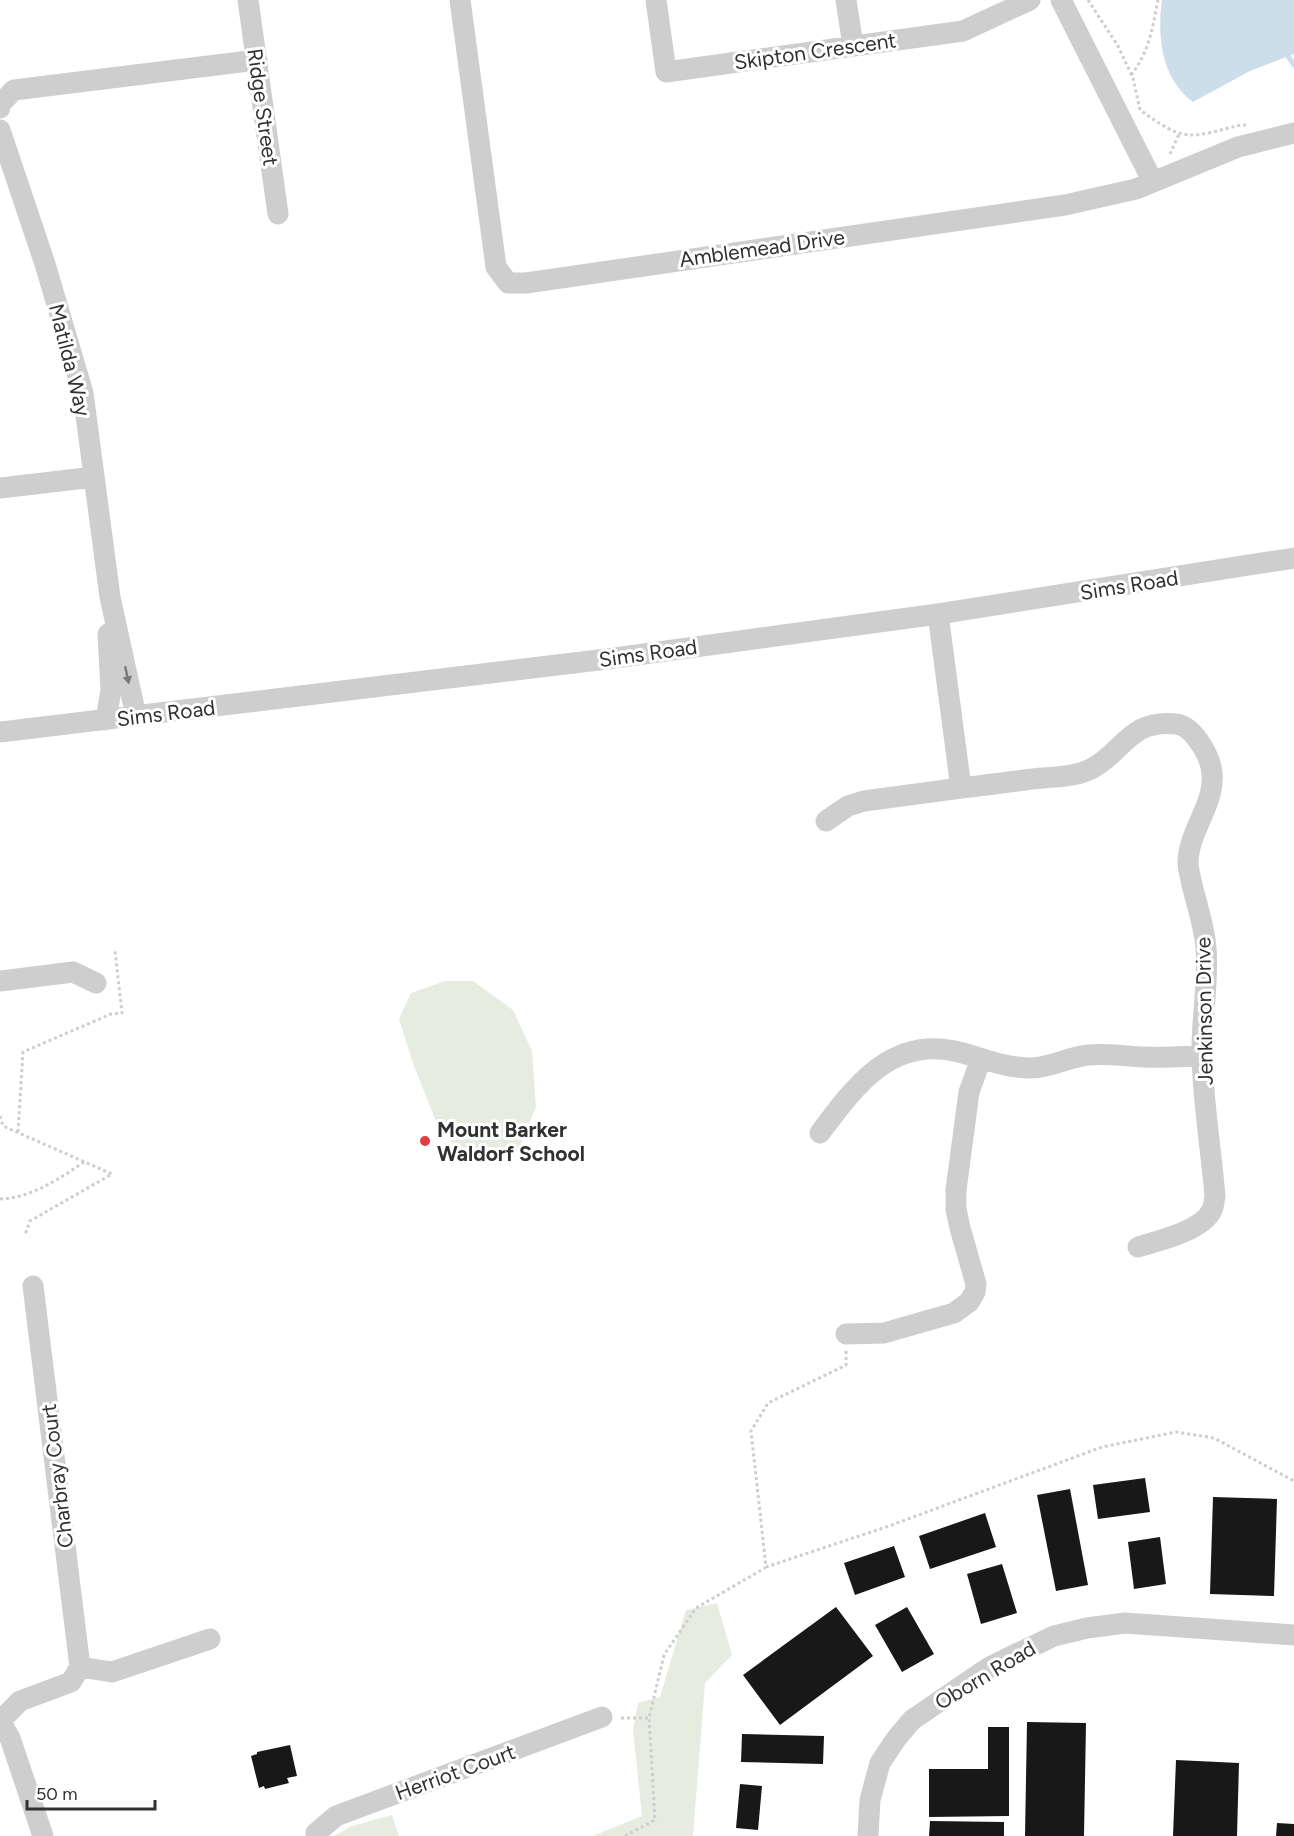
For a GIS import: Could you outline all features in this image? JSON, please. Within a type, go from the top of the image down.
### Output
[{"type":"street","name":"Ridge Street","points":[[248,0],[278,214]]},
{"type":"street","name":"Amblemead Drive","points":[[460,0],[496,267],[508,283],[526,283],[1065,205],[1136,189],[1149,174],[1294,133]]},
{"type":"street","name":"Skipton Crescent","points":[[656,0],[666,72],[963,31],[1030,0]]},
{"type":"street","points":[[846,0],[853,46]]},
{"type":"street","points":[[1061,0],[1149,174]]},
{"type":"street","points":[[0,106],[14,90],[257,60]]},
{"type":"street","name":"Matilda Way","points":[[0,130],[45,264],[83,393],[110,597],[135,716]]},
{"type":"street","points":[[0,488],[94,477]]},
{"type":"street","name":"Sims Road","points":[[0,732],[607,659],[938,614],[1294,558]]},
{"type":"street","name":"Matilda Way","points":[[106,720],[111,690],[108,636],[110,597]]},
{"type":"street","points":[[938,614],[961,788]]},
{"type":"street","name":"Jenkinson Drive","points":[[826,821],[848,806],[864,801],[1070,775],[1091,769],[1131,735],[1143,728],[1160,724],[1179,724],[1197,739],[1205,751],[1213,779],[1211,792],[1192,837],[1187,865],[1206,947],[1202,1056],[1215,1196],[1212,1211],[1203,1220],[1178,1234],[1138,1247]]},
{"type":"street","points":[[0,981],[74,972],[96,983]]},
{"type":"street","points":[[820,1133],[847,1097],[876,1069],[895,1056],[933,1047],[1031,1068],[1089,1055],[1202,1056]]},
{"type":"street","points":[[846,1334],[884,1333],[954,1313],[961,1309],[975,1292],[975,1276],[956,1209],[956,1190],[969,1092],[981,1059]]},
{"type":"street","name":"Charbray Court","points":[[33,1286],[80,1667]]},
{"type":"street","name":"Oborn Road","points":[[868,1836],[870,1800],[880,1763],[912,1720],[988,1668],[1054,1636],[1086,1628],[1125,1623],[1294,1635]]},
{"type":"street","points":[[43,1836],[10,1738],[0,1721],[20,1701],[71,1682],[80,1667],[112,1672],[210,1638]]},
{"type":"street","name":"Herriot Court","points":[[316,1836],[316,1833],[336,1816],[602,1717]]},
{"type":"path","points":[[1088,0],[1118,46],[1131,75],[1140,110],[1168,130],[1185,136],[1246,125],[1254,143]]},
{"type":"path","points":[[1131,75],[1141,62],[1152,32],[1158,0]]},
{"type":"path","points":[[1149,174],[1168,158],[1179,134]]},
{"type":"path","points":[[18,1132],[23,1052],[111,1014],[122,1013],[115,951]]},
{"type":"path","points":[[0,1116],[3,1126],[112,1174],[30,1221],[25,1235]]},
{"type":"path","points":[[0,1199],[37,1190],[62,1177],[84,1161]]},
{"type":"path","points":[[766,1567],[751,1431],[768,1403],[846,1365],[846,1334]]},
{"type":"path","points":[[625,1836],[655,1820],[649,1718],[664,1655],[696,1608],[766,1567],[889,1526],[1102,1447],[1176,1432],[1214,1438],[1294,1481]]},
{"type":"path","points":[[602,1717],[649,1718]]},
{"type":"shaded area","points":[[445,981],[473,981],[513,1010],[532,1051],[536,1107],[518,1151],[492,1158],[460,1154],[435,1119],[414,1066],[399,1019],[411,993]]},
{"type":"shaded area","points":[[717,1603],[732,1655],[705,1683],[693,1836],[593,1836],[642,1816],[633,1730],[638,1703],[660,1697],[686,1610]]},
{"type":"shaded area","points":[[392,1815],[399,1836],[334,1836],[352,1826]]},
{"type":"water","points":[[1162,0],[1294,0],[1294,54],[1250,71],[1193,102],[1174,81],[1164,56],[1160,28]]},
{"type":"building","points":[[1145,1478],[1150,1512],[1098,1519],[1093,1485]]},
{"type":"building","points":[[1070,1489],[1088,1585],[1056,1591],[1037,1495]]},
{"type":"building","points":[[1213,1497],[1277,1499],[1274,1596],[1210,1594]]},
{"type":"building","points":[[985,1513],[996,1547],[930,1569],[919,1536]]},
{"type":"building","points":[[1160,1537],[1166,1584],[1134,1589],[1128,1542]]},
{"type":"building","points":[[894,1546],[905,1577],[855,1595],[844,1563]]},
{"type":"building","points":[[1002,1564],[1017,1613],[981,1624],[967,1574]]},
{"type":"building","points":[[836,1607],[873,1656],[780,1725],[743,1675]]},
{"type":"building","points":[[907,1607],[934,1654],[902,1672],[875,1625]]},
{"type":"building","points":[[1027,1722],[1086,1723],[1084,1836],[1025,1836]]},
{"type":"building","points":[[988,1727],[1009,1727],[1009,1816],[929,1817],[929,1769],[988,1769]]},
{"type":"building","points":[[742,1734],[824,1736],[823,1764],[741,1762]]},
{"type":"building","points":[[290,1745],[297,1776],[287,1778],[289,1783],[265,1789],[264,1786],[259,1788],[251,1756],[257,1752]]},
{"type":"building","points":[[1176,1760],[1239,1763],[1237,1836],[1173,1836]]},
{"type":"building","points":[[740,1784],[762,1786],[758,1830],[736,1828]]},
{"type":"building","points":[[930,1821],[1004,1822],[1004,1836],[929,1836]]},
{"type":"building","points":[[1277,1823],[1294,1824],[1294,1836],[1276,1836]]},
{"type":"waterway","points":[[1288,56],[1294,65]]},
{"type":"place","name":"Mount Barker Waldorf School","points":[[425,1141]]}]
